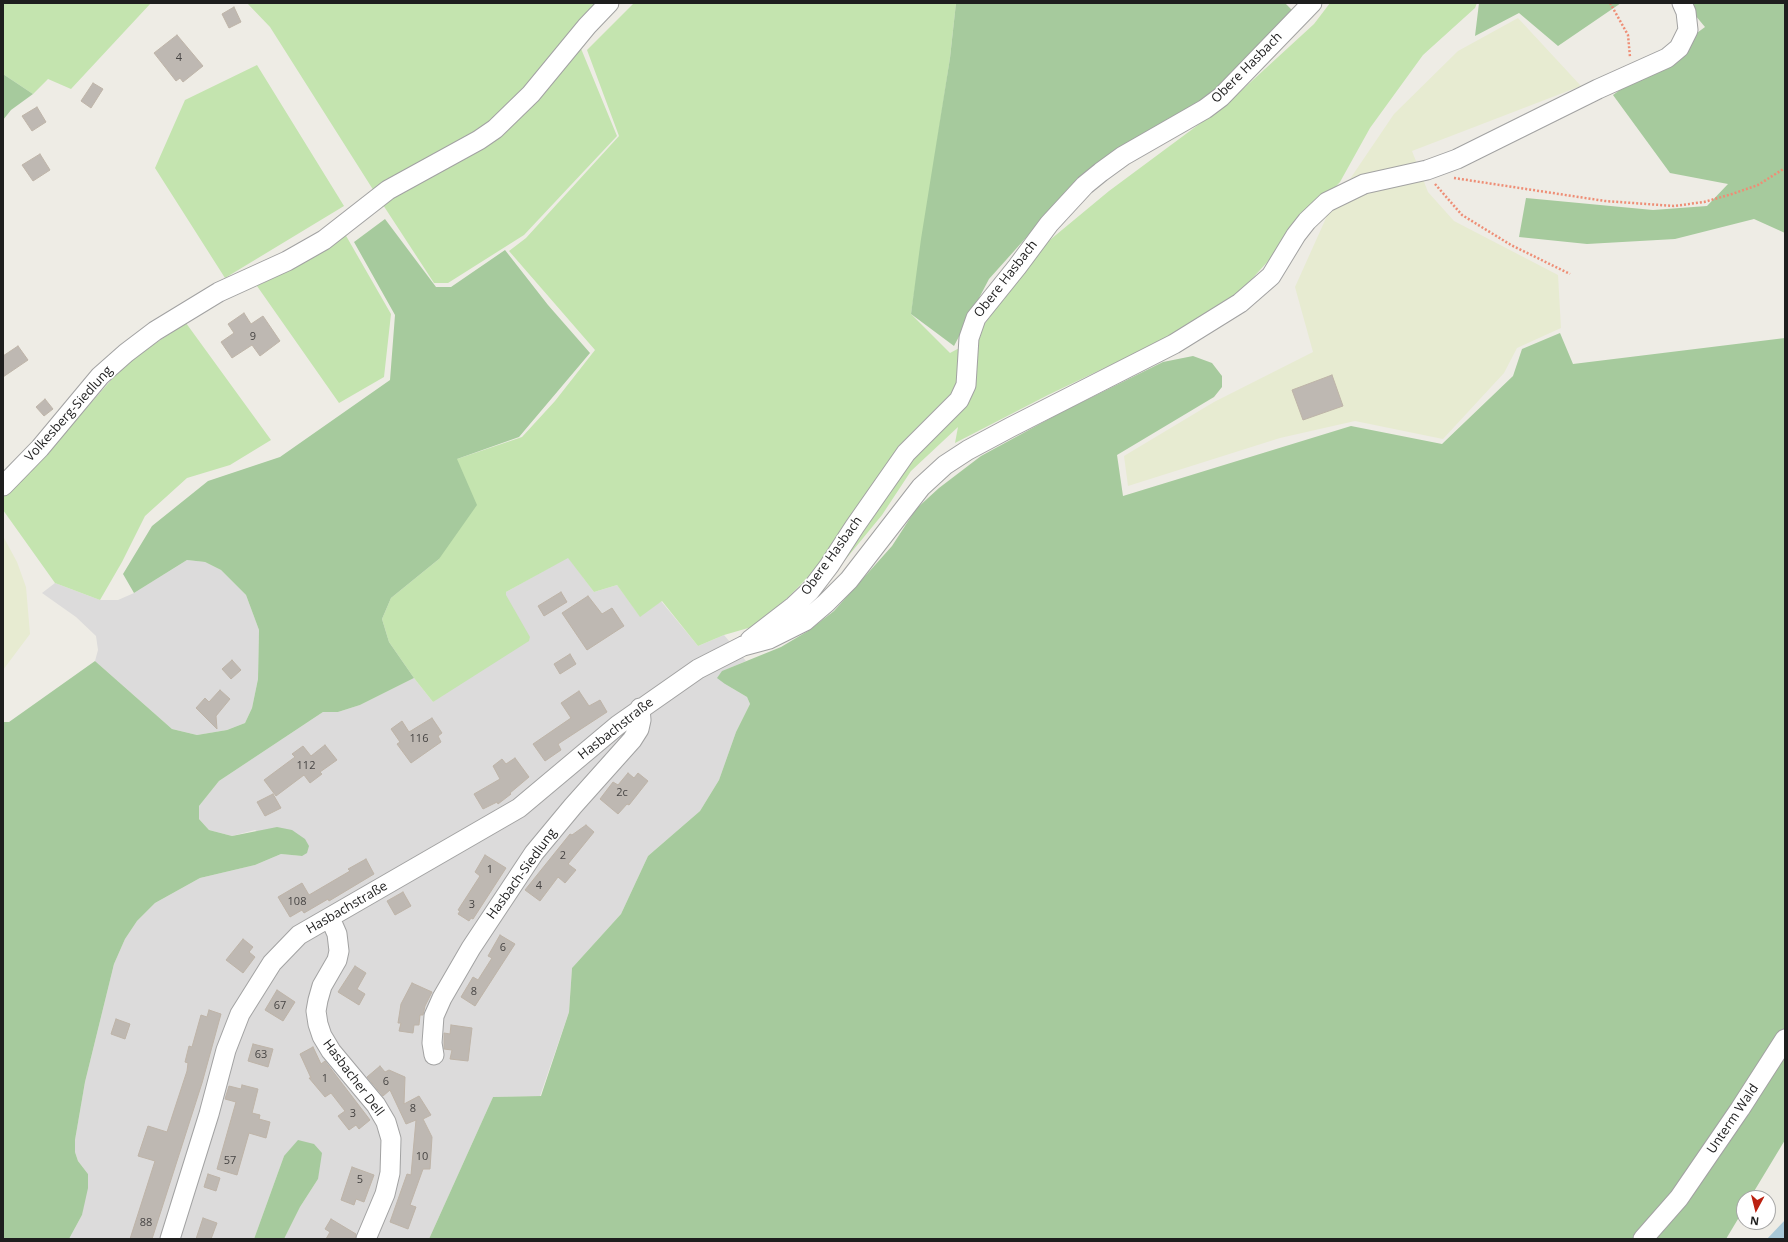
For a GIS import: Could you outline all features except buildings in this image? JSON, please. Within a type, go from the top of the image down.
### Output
[{"type":"street","name":"Volkesberg-Siedlung","points":[[3,486],[40,448],[100,376],[126,353],[155,331],[219,292],[287,260],[324,240],[388,190],[479,140],[501,123],[530,94],[591,21],[609,3]]},
{"type":"street","name":"Obere Hasbach","points":[[743,646],[794,606],[810,591],[829,566],[906,453],[959,400],[966,384],[969,338],[976,318],[1017,267],[1048,224],[1085,185],[1101,172],[1123,156],[1205,109],[1221,97],[1312,3]]},
{"type":"street","points":[[743,646],[769,639],[789,630],[804,621],[826,604],[849,580],[921,487],[945,465],[968,450],[1011,427],[1174,344],[1240,303],[1271,276],[1296,235],[1307,221],[1327,202],[1364,184],[1427,170],[1490,144],[1598,89],[1667,58],[1679,48],[1688,30],[1686,12],[1682,3]]},
{"type":"street","name":"Hasbachstraße","points":[[170,1239],[209,1114],[226,1050],[240,1014],[272,963],[289,944],[300,935],[519,808],[640,708],[698,669],[743,646]]},
{"type":"street","name":"Hasbach-Siedlung","points":[[434,1055],[432,1043],[434,1016],[442,998],[471,948],[534,854],[639,729],[641,720],[640,708]]},
{"type":"street","name":"Hasbacher Dell","points":[[330,918],[337,934],[339,951],[337,960],[322,986],[316,1011],[318,1024],[322,1036],[331,1051],[376,1105],[386,1122],[391,1139],[390,1173],[385,1194],[366,1239]]},
{"type":"street","name":"Unterm Wald","points":[[1643,1239],[1678,1198],[1740,1109],[1785,1039]]},
{"type":"path","points":[[1610,3],[1628,35],[1630,45],[1629,76]]},
{"type":"path","points":[[1427,170],[1456,179],[1605,201],[1674,206],[1704,202],[1732,194],[1758,184],[1785,168]]},
{"type":"path","points":[[1427,170],[1439,190],[1462,215],[1511,246],[1570,274]]},
{"type":"shaded area","points":[[568,557],[594,592],[617,585],[640,616],[661,601],[698,646],[724,635],[746,661],[723,671],[725,684],[747,697],[750,704],[736,732],[719,780],[700,811],[648,856],[621,914],[572,968],[569,1012],[540,1096],[493,1097],[429,1239],[284,1239],[300,1207],[318,1179],[284,1156],[254,1239],[69,1239],[82,1215],[88,1174],[78,1161],[75,1152],[75,1140],[85,1082],[114,964],[125,939],[137,921],[155,903],[200,878],[255,865],[281,854],[302,856],[255,830],[232,836],[209,830],[199,819],[199,806],[219,781],[323,712],[338,712],[360,705],[414,678],[433,702],[506,592]]},
{"type":"shaded area","points":[[187,560],[205,562],[221,570],[246,595],[259,630],[258,679],[252,708],[245,723],[227,730],[197,735],[172,729],[95,661],[98,650],[96,636],[76,617],[42,593],[55,583],[100,600],[118,600],[134,593]]},
{"type":"green space","points":[[3,3],[151,3],[71,89],[48,79],[33,94],[3,74]]},
{"type":"green space","points":[[247,3],[604,3],[575,34],[617,136],[524,235],[448,283],[434,283],[270,27]]},
{"type":"green space","points":[[634,3],[956,3],[950,58],[911,314],[950,353],[980,337],[983,326],[1039,249],[1109,191],[1229,102],[1314,24],[1330,3],[1477,3],[1475,8],[1423,55],[1370,128],[1340,182],[1230,303],[1146,348],[1048,395],[955,443],[958,427],[911,471],[882,515],[845,560],[812,573],[762,624],[724,635],[698,646],[662,601],[640,617],[617,585],[594,592],[568,558],[506,592],[506,595],[530,637],[529,641],[433,702],[389,642],[382,619],[391,598],[439,559],[457,459],[522,437],[555,401],[595,350],[509,251],[526,238],[619,136],[587,50]]},
{"type":"green space","points":[[956,3],[1285,3],[1292,10],[1291,18],[1223,93],[1058,202],[989,279],[954,346],[911,314],[921,239],[950,58]]},
{"type":"green space","points":[[1479,3],[1621,3],[1558,46],[1519,13],[1475,36]]},
{"type":"green space","points":[[1685,3],[1785,3],[1785,233],[1754,219],[1675,239],[1587,244],[1519,237],[1526,198],[1653,210],[1707,206],[1728,184],[1670,173],[1613,95],[1705,27]]},
{"type":"green space","points":[[1518,18],[1581,86],[1412,151],[1428,192],[1454,221],[1558,275],[1561,328],[1517,348],[1504,373],[1443,439],[1355,421],[1280,438],[1128,486],[1124,456],[1214,402],[1313,352],[1295,287],[1331,207],[1394,114],[1458,51]]},
{"type":"green space","points":[[257,65],[344,206],[225,278],[155,168],[185,100]]},
{"type":"green space","points":[[3,74],[33,94],[11,110],[3,120]]},
{"type":"green space","points":[[385,219],[436,287],[451,287],[505,250],[548,305],[590,353],[519,437],[457,459],[477,505],[439,559],[391,598],[382,619],[389,642],[414,678],[360,705],[338,712],[323,712],[219,781],[199,806],[199,819],[209,830],[232,836],[277,827],[292,830],[305,839],[309,846],[307,853],[302,856],[281,854],[255,865],[200,878],[155,903],[137,921],[125,939],[114,964],[85,1082],[75,1140],[75,1152],[78,1161],[88,1174],[88,1188],[82,1215],[69,1239],[3,1239],[3,722],[9,722],[95,661],[172,729],[197,735],[227,730],[245,723],[252,708],[258,679],[259,630],[246,595],[221,570],[205,562],[187,560],[134,593],[123,574],[152,526],[208,481],[280,457],[390,380],[395,315],[354,242]]},
{"type":"green space","points":[[345,234],[391,314],[384,377],[339,403],[257,286],[305,262]]},
{"type":"green space","points":[[186,323],[271,440],[230,465],[187,478],[145,516],[122,562],[100,600],[55,583],[3,510],[3,496],[48,454],[127,362]]},
{"type":"green space","points":[[1560,333],[1573,364],[1785,338],[1785,1140],[1755,1190],[1736,1190],[1736,1222],[1726,1239],[429,1239],[493,1097],[541,1096],[569,1012],[572,968],[621,914],[648,856],[700,811],[719,780],[736,732],[750,704],[747,697],[717,678],[722,671],[781,647],[808,631],[834,611],[892,546],[916,509],[939,488],[981,456],[1060,413],[1163,362],[1193,356],[1212,363],[1222,376],[1222,387],[1214,397],[1117,455],[1123,496],[1351,426],[1442,444],[1513,376],[1522,349]]},
{"type":"green space","points":[[3,536],[17,562],[26,587],[30,634],[3,670]]},
{"type":"green space","points":[[298,1140],[314,1144],[322,1153],[318,1179],[300,1207],[284,1239],[254,1239],[284,1156]]},
{"type":"water","points":[[1785,1220],[1785,1239],[1767,1239],[1776,1230]]}]
